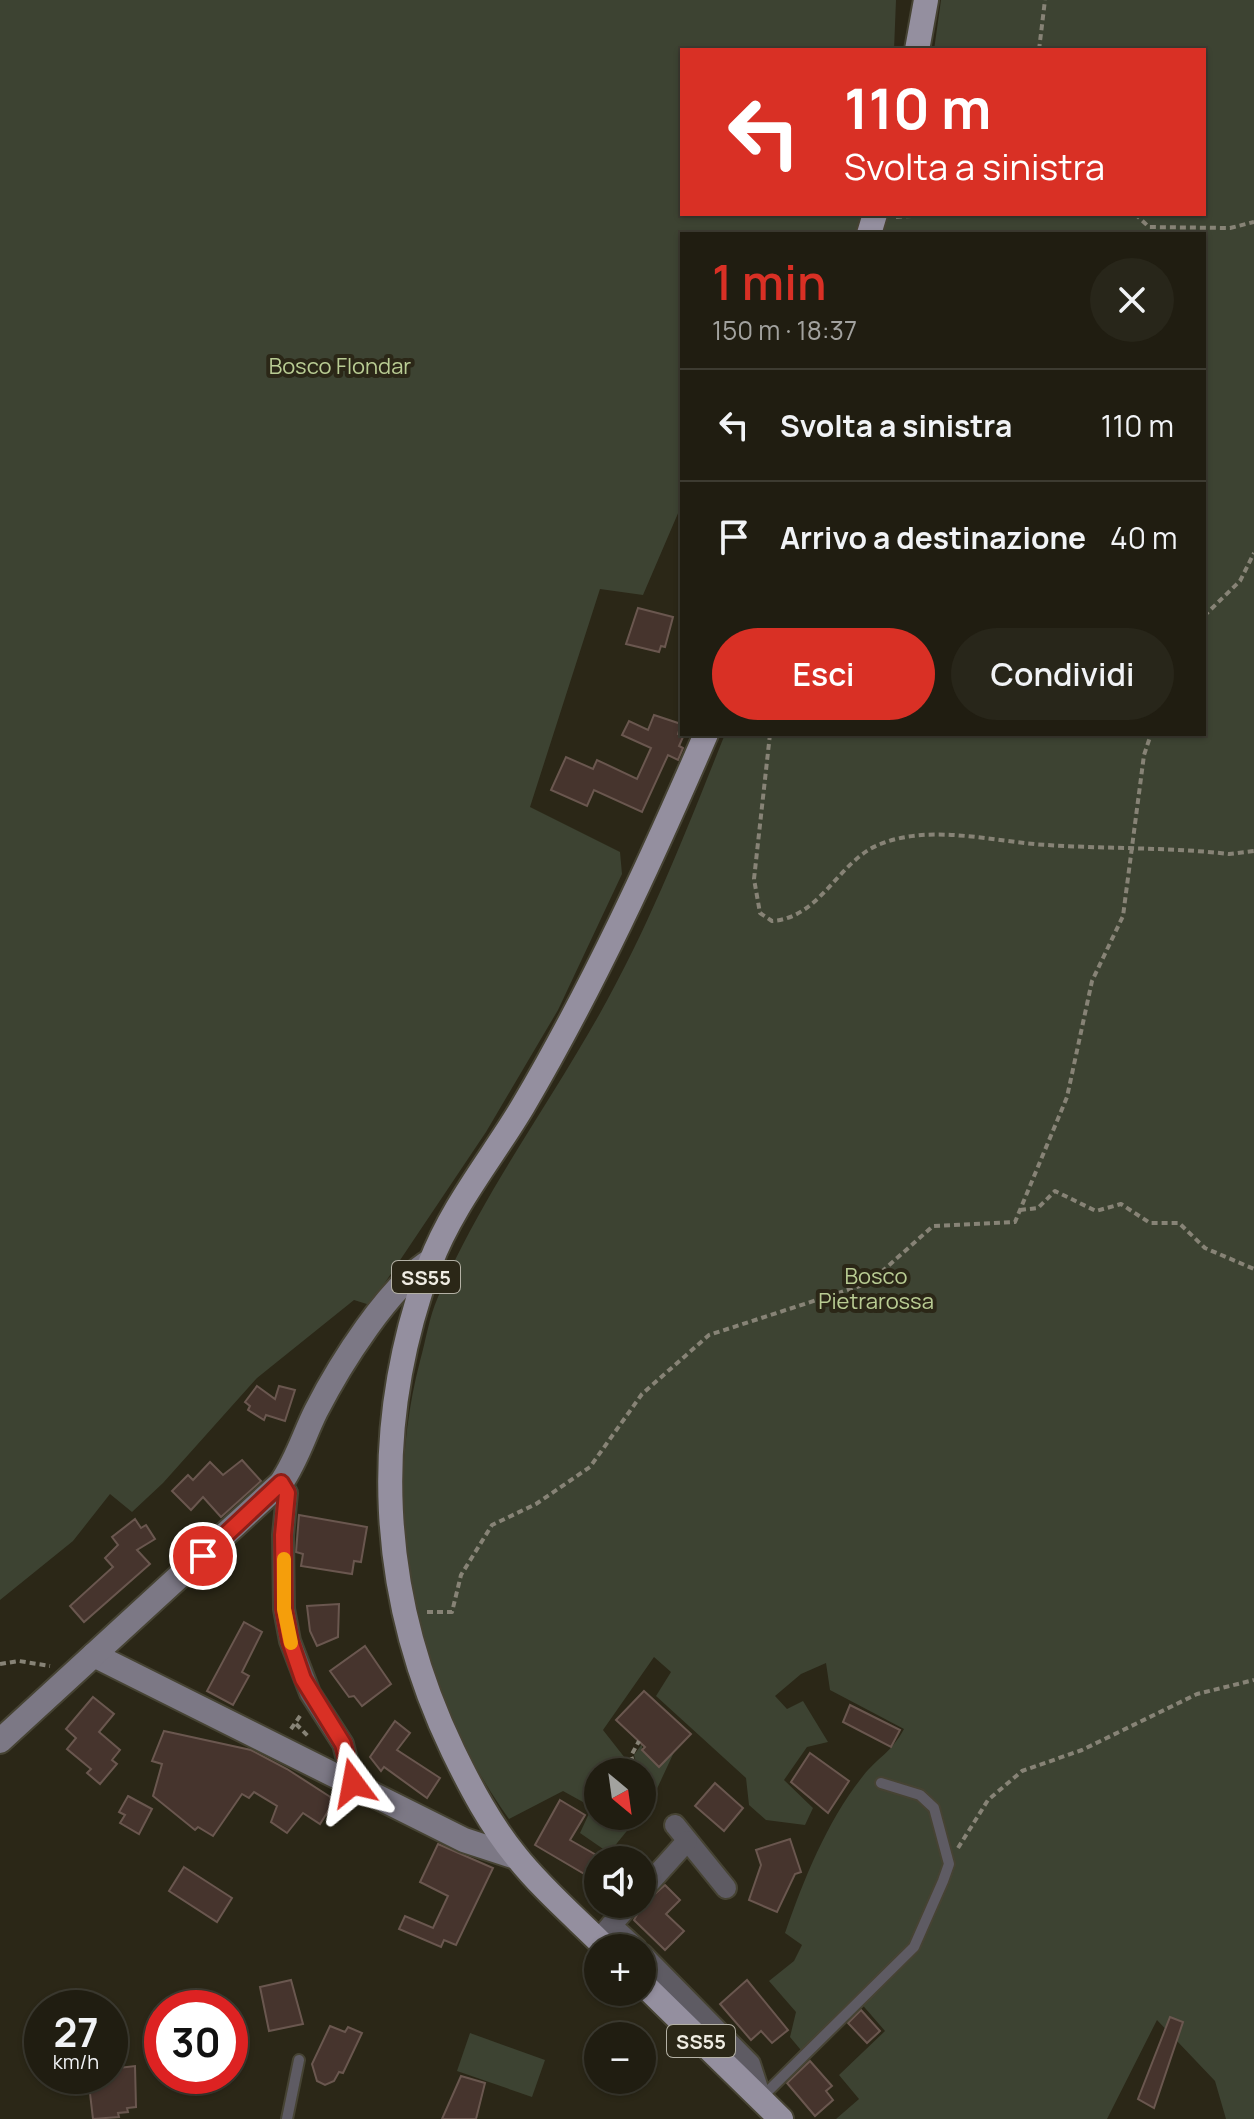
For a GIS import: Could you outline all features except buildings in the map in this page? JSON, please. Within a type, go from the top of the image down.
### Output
[{"type":"main road","points":[[917,48],[926,0]]},
{"type":"main road","name":"SS55","points":[[601,1934],[516,1857],[472,1789],[423,1683],[403,1613],[389,1501],[393,1420],[406,1342],[432,1260],[464,1196],[522,1106],[605,955],[705,736]]},
{"type":"main road","points":[[0,1741],[281,1483],[346,1362],[394,1291],[432,1260]]},
{"type":"main road","points":[[94,1655],[464,1840],[516,1857]]},
{"type":"main road","name":"SS55","points":[[656,1997],[781,2119]]},
{"type":"street","points":[[281,1483],[287,1493],[283,1535],[284,1609],[290,1641],[310,1693],[343,1744],[353,1783]]},
{"type":"street","points":[[656,1870],[681,1833],[726,1888]]},
{"type":"street","points":[[656,1968],[750,2064],[761,2098]]},
{"type":"lane","points":[[761,2098],[914,1947],[949,1864],[934,1808],[920,1795],[881,1783]]},
{"type":"lane","points":[[287,2119],[299,2060]]},
{"type":"path","points":[[1039,48],[1045,0]]},
{"type":"path","points":[[873,222],[925,216]]},
{"type":"path","points":[[1137,216],[1149,227],[1230,228],[1254,222]]},
{"type":"path","points":[[1206,614],[1240,581],[1254,553]]},
{"type":"path","points":[[770,736],[754,879],[760,913],[772,921],[793,917],[816,901],[876,846],[905,837],[929,834],[1229,854],[1254,851]]},
{"type":"path","points":[[403,1613],[452,1612],[461,1575],[492,1525],[536,1504],[590,1467],[642,1394],[709,1335],[869,1283],[933,1226],[1015,1222],[1067,1097],[1092,981],[1123,916],[1144,755],[1150,736]]},
{"type":"path","points":[[1020,1210],[1038,1208],[1055,1191],[1096,1211],[1121,1204],[1150,1223],[1179,1223],[1205,1248],[1254,1269]]},
{"type":"path","points":[[0,1664],[43,1663],[70,1676]]},
{"type":"path","points":[[949,1864],[988,1800],[1022,1771],[1082,1750],[1197,1694],[1254,1680]]},
{"type":"path","points":[[276,1744],[299,1719],[310,1693]]},
{"type":"path","points":[[632,1758],[639,1741]]},
{"type":"green space","name":"Bosco Flondar","points":[[0,0],[896,0],[894,48],[680,48],[680,216],[860,216],[856,232],[680,232],[680,509],[643,595],[600,589],[530,807],[620,852],[622,874],[558,1010],[486,1132],[370,1305],[354,1300],[257,1378],[163,1483],[132,1512],[110,1494],[73,1541],[0,1600]]},
{"type":"green space","name":"Bosco Pietrarossa","points":[[941,0],[1254,0],[1254,2119],[1226,2119],[1215,2081],[1157,2020],[1107,2119],[836,2119],[859,2099],[839,2075],[885,2031],[859,2001],[805,2055],[790,2037],[796,2012],[769,1981],[794,1961],[802,1945],[785,1933],[809,1871],[838,1812],[863,1776],[904,1729],[830,1690],[826,1663],[801,1674],[775,1696],[787,1709],[803,1701],[828,1742],[807,1747],[784,1780],[813,1808],[805,1825],[766,1820],[749,1805],[746,1778],[656,1696],[671,1672],[654,1657],[603,1730],[625,1758],[584,1758],[584,1803],[563,1791],[509,1819],[476,1768],[449,1714],[428,1657],[414,1599],[405,1540],[403,1481],[408,1421],[430,1321],[455,1260],[579,1050],[635,946],[724,736],[1206,736],[1206,232],[881,232],[885,216],[1206,216],[1206,48],[934,48]]},
{"type":"green space","points":[[642,1744],[642,1751],[650,1758],[635,1758]]},
{"type":"green space","points":[[675,1750],[656,1791],[656,1763],[659,1766]]},
{"type":"green space","name":"Bosco Pietrarossa","points":[[584,1824],[584,1830],[628,1830],[615,1846],[599,1846],[580,1833]]},
{"type":"green space","points":[[470,2033],[545,2060],[532,2097],[457,2071]]},
{"type":"slow traffic","points":[[284,1559],[284,1609],[291,1643]]},
{"type":"route","points":[[203,1556],[281,1483],[287,1493],[283,1535],[284,1609],[290,1641],[310,1693],[343,1744],[353,1783]]}]
